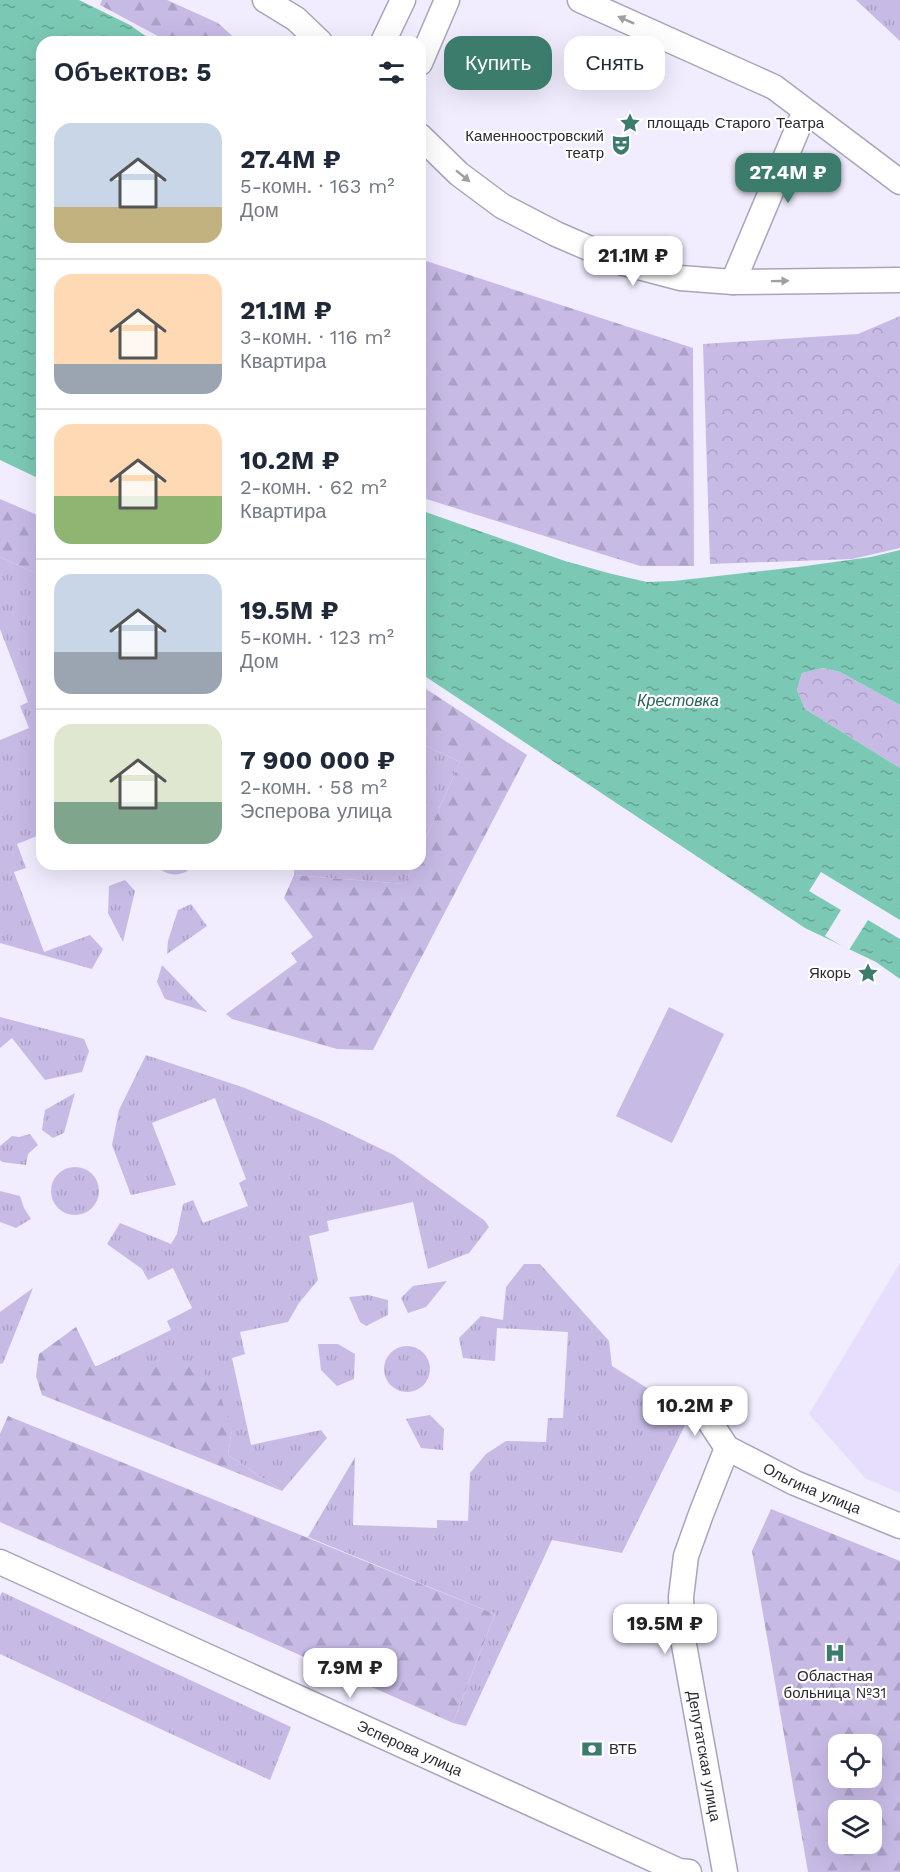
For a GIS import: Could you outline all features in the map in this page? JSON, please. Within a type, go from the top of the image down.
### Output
[{"type":"street","points":[[265,0],[294,10],[315,36]]},
{"type":"street","points":[[386,36],[403,0]]},
{"type":"street","points":[[426,49],[447,0]]},
{"type":"street","points":[[591,2],[774,87],[900,182]]},
{"type":"street","points":[[733,282],[805,111]]},
{"type":"street","points":[[426,142],[459,174],[502,206],[556,234],[623,263],[680,278],[733,282],[900,280]]},
{"type":"street","points":[[698,1404],[727,1448]]},
{"type":"street","name":"Ольгина улица","points":[[727,1448],[795,1483],[900,1526]]},
{"type":"street","name":"Депутатская улица","points":[[723,1872],[684,1640],[681,1597],[686,1556],[700,1514],[727,1448]]},
{"type":"street","name":"Эсперова улица","points":[[0,1562],[445,1765],[679,1870],[689,1872]]},
{"type":"shaded area","points":[[900,1263],[900,1493],[865,1478],[809,1414]]},
{"type":"green space","points":[[102,0],[167,0],[218,23],[232,36],[158,36],[100,5]]},
{"type":"green space","points":[[856,0],[900,0],[900,41]]},
{"type":"green space","points":[[426,261],[693,348],[694,566],[640,566],[426,499]]},
{"type":"green space","points":[[900,316],[900,548],[852,559],[710,564],[703,344],[858,334]]},
{"type":"green space","points":[[0,499],[36,514],[36,573],[0,557]]},
{"type":"green space","points":[[0,557],[36,573],[36,836],[17,844],[26,868],[14,872],[44,952],[90,935],[103,949],[92,969],[0,943],[0,740],[29,728],[20,706],[28,702],[0,629]]},
{"type":"green space","points":[[823,668],[840,672],[900,705],[900,768],[805,709],[797,690],[802,673]]},
{"type":"green space","points":[[426,689],[527,755],[373,1050],[337,1049],[232,1019],[226,1014],[297,962],[291,953],[313,937],[284,898],[294,875],[405,884],[411,870],[426,870],[426,838],[460,762],[426,746]]},
{"type":"green space","points":[[426,746],[460,762],[426,838]]},
{"type":"green space","points":[[162,870],[188,870],[180,874]]},
{"type":"green space","points":[[294,870],[411,870],[405,884],[294,875]]},
{"type":"green space","points":[[125,880],[135,891],[123,942],[108,913],[109,886]]},
{"type":"green space","points":[[191,904],[207,926],[167,954],[168,941],[178,910]]},
{"type":"green space","points":[[162,965],[207,1012],[165,999],[157,982]]},
{"type":"green space","points":[[669,1007],[724,1034],[672,1143],[616,1116]]},
{"type":"green space","points":[[0,1017],[84,1039],[89,1051],[82,1072],[45,1080],[12,1038],[0,1048]]},
{"type":"green space","points":[[146,1055],[245,1088],[323,1121],[394,1155],[485,1221],[489,1227],[469,1253],[428,1269],[413,1202],[327,1221],[329,1231],[309,1236],[318,1280],[299,1303],[288,1322],[240,1332],[245,1354],[232,1358],[251,1445],[321,1430],[327,1438],[282,1491],[228,1455],[232,1429],[95,1367],[171,1330],[167,1321],[192,1308],[173,1268],[148,1280],[142,1269],[107,1244],[120,1223],[171,1244],[177,1234],[183,1204],[193,1200],[203,1223],[248,1206],[239,1183],[246,1179],[215,1098],[152,1123],[176,1185],[131,1195],[112,1145],[119,1110]]},
{"type":"green space","points":[[75,1093],[64,1133],[53,1138],[42,1130],[45,1110]]},
{"type":"green space","points":[[30,1134],[38,1145],[28,1154],[26,1165],[0,1160],[0,1146],[12,1136]]},
{"type":"green space","points":[[75,1167],[92,1174],[99,1191],[92,1208],[75,1215],[58,1208],[51,1191],[58,1174]]},
{"type":"green space","points":[[0,1191],[20,1196],[31,1219],[16,1228],[0,1222]]},
{"type":"green space","points":[[524,1264],[540,1264],[609,1341],[612,1366],[690,1415],[622,1553],[552,1540],[466,1726],[453,1723],[495,1614],[308,1537],[355,1457],[353,1525],[437,1528],[437,1520],[468,1521],[470,1473],[486,1454],[506,1441],[546,1442],[548,1418],[563,1418],[568,1332],[497,1328],[495,1361],[463,1358],[459,1338],[481,1316],[503,1320],[506,1287]]},
{"type":"green space","points":[[447,1281],[426,1307],[408,1313],[401,1298],[413,1286]]},
{"type":"green space","points":[[33,1288],[3,1363],[0,1364],[0,1312]]},
{"type":"green space","points":[[368,1295],[388,1300],[388,1315],[366,1326],[360,1322],[349,1297]]},
{"type":"green space","points":[[76,1327],[95,1366],[194,1361],[218,1390],[232,1429],[228,1455],[282,1491],[42,1395],[36,1376],[39,1354]]},
{"type":"green space","points":[[318,1344],[338,1344],[355,1354],[354,1379],[337,1386],[321,1370]]},
{"type":"green space","points":[[407,1346],[423,1353],[430,1369],[423,1385],[407,1392],[391,1385],[384,1369],[391,1353]]},
{"type":"green space","points":[[430,1415],[444,1429],[443,1450],[421,1448],[406,1419]]},
{"type":"green space","points":[[8,1416],[495,1614],[453,1723],[0,1522],[0,1434]]},
{"type":"green space","name":"Областная больница №31","points":[[771,1509],[900,1561],[900,1872],[808,1872],[752,1551]]},
{"type":"green space","points":[[2,1592],[291,1727],[270,1780],[0,1654],[0,1596]]},
{"type":"water","points":[[0,0],[79,0],[130,25],[146,36],[36,36],[36,477],[0,460]]},
{"type":"water","name":"Крестовка","points":[[426,512],[565,561],[647,582],[798,567],[871,557],[900,550],[900,705],[840,672],[823,668],[802,673],[797,690],[805,709],[900,768],[900,979],[876,962],[805,928],[426,677]]},
{"type":"pier","points":[[821,872],[900,920],[900,939],[868,920],[849,950],[825,936],[841,910],[809,891]]},
{"type":"place","name":"площадь Старого Театра","points":[[630,123]]},
{"type":"place","name":"Каменноостровский театр","points":[[621,145]]},
{"type":"place","name":"Якорь","points":[[868,973]]},
{"type":"place","name":"Областная больница №31","points":[[835,1653]]},
{"type":"place","name":"ВТБ","points":[[592,1749]]}]
